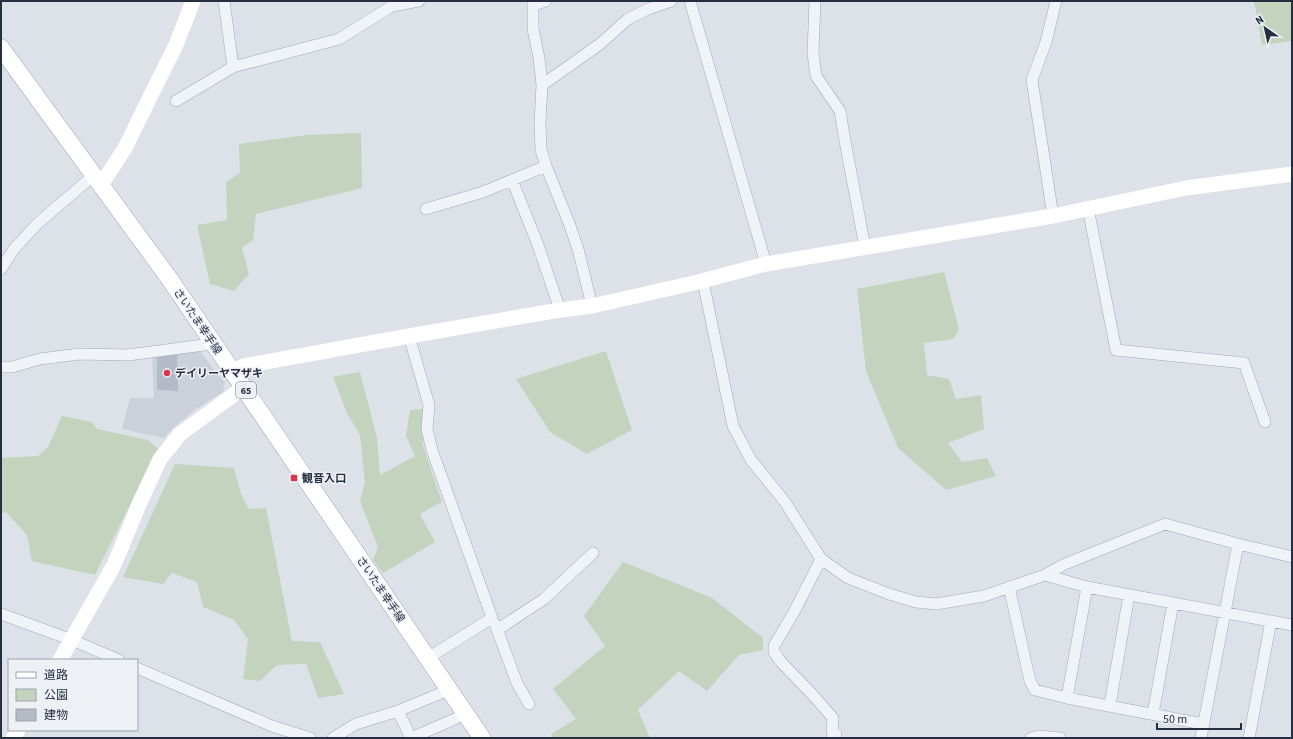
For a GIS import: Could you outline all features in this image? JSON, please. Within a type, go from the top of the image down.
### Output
[{"type":"main road","name":"さいたま幸手線","points":[[1,48],[162,268],[482,738]]},
{"type":"street","points":[[1,269],[14,249],[38,223],[97,180],[124,148],[176,45],[193,1]]},
{"type":"street","points":[[224,1],[233,67]]},
{"type":"street","points":[[176,101],[233,67],[339,39],[392,6],[419,1]]},
{"type":"street","points":[[546,1],[533,3],[533,29],[539,58],[542,85],[540,123],[541,150],[578,249],[592,306]]},
{"type":"street","points":[[542,85],[600,44],[628,19],[648,9],[671,1]]},
{"type":"street","points":[[690,1],[766,264]]},
{"type":"street","points":[[815,1],[813,53],[816,76],[840,111],[865,247]]},
{"type":"street","points":[[1052,216],[1032,80],[1046,42],[1056,1]]},
{"type":"street","points":[[426,209],[483,192],[546,166]]},
{"type":"street","points":[[232,371],[244,366],[409,336],[560,310],[592,306],[703,281],[766,264],[1052,216],[1186,188],[1292,174]]},
{"type":"street","points":[[512,180],[538,245],[560,310]]},
{"type":"street","points":[[1088,208],[1116,350],[1244,362],[1265,422]]},
{"type":"street","points":[[703,281],[732,426],[751,460],[785,502],[821,559],[848,578],[889,594],[916,602],[936,604],[977,597],[1045,575],[1065,564],[1165,524],[1292,557]]},
{"type":"street","points":[[409,336],[429,405],[428,429],[432,450],[492,618],[517,683],[529,704]]},
{"type":"street","points":[[1,366],[12,367],[40,359],[79,354],[136,354],[204,345],[212,341]]},
{"type":"street","points":[[61,659],[114,565],[140,502],[160,459],[180,434],[244,387]]},
{"type":"street","points":[[1201,738],[1238,544]]},
{"type":"street","points":[[497,630],[544,599],[594,553]]},
{"type":"street","points":[[821,559],[794,612],[774,646],[774,652],[833,718],[832,731],[836,734],[832,738]]},
{"type":"street","points":[[1045,575],[1087,587],[1292,624]]},
{"type":"street","points":[[1009,587],[1030,681],[1035,690],[1067,698],[1203,724]]},
{"type":"street","points":[[1067,698],[1087,587]]},
{"type":"street","points":[[1110,705],[1130,595]]},
{"type":"street","points":[[1153,714],[1173,603]]},
{"type":"street","points":[[1,614],[72,640],[117,659]]},
{"type":"street","points":[[428,658],[492,618]]},
{"type":"street","points":[[1249,738],[1271,621]]},
{"type":"street","points":[[138,668],[272,726],[310,738]]},
{"type":"street","points":[[333,738],[356,724],[398,711],[439,694],[448,688]]},
{"type":"street","points":[[398,711],[411,738],[455,719],[464,712]]},
{"type":"street","points":[[1031,738],[1039,736],[1060,738]]},
{"type":"shaded area","points":[[199,350],[225,383],[223,392],[196,409],[175,426],[164,438],[122,429],[130,398],[154,398],[152,355]]},
{"type":"green space","points":[[1254,1],[1292,1],[1292,41],[1262,45]]},
{"type":"green space","points":[[361,133],[362,188],[256,214],[253,240],[242,248],[249,274],[234,291],[210,284],[197,225],[227,220],[226,182],[240,173],[239,144],[306,135]]},
{"type":"green space","points":[[944,272],[959,329],[953,339],[924,343],[927,375],[949,379],[956,399],[981,395],[984,429],[948,443],[962,462],[987,458],[996,476],[946,490],[898,448],[866,371],[857,289]]},
{"type":"green space","points":[[606,351],[632,430],[587,454],[550,432],[516,379]]},
{"type":"green space","points":[[360,372],[377,438],[380,475],[415,456],[406,436],[410,410],[424,409],[423,446],[442,502],[420,514],[435,542],[383,573],[373,560],[378,547],[360,501],[365,483],[360,435],[347,413],[333,377]]},
{"type":"green space","points":[[62,416],[92,422],[97,429],[148,440],[158,449],[95,575],[32,561],[27,535],[6,512],[1,513],[1,458],[38,456],[48,447]]},
{"type":"green space","points":[[175,464],[234,468],[241,494],[249,509],[266,508],[292,641],[320,642],[344,694],[318,698],[306,664],[277,665],[260,681],[243,679],[248,639],[234,620],[203,607],[197,582],[172,573],[163,584],[123,577]]},
{"type":"green space","points":[[623,562],[712,598],[763,638],[763,650],[739,655],[707,691],[679,671],[638,710],[650,738],[553,738],[551,734],[576,719],[553,689],[605,646],[584,616]]},
{"type":"building","name":"デイリーヤマザキ","points":[[177,355],[178,391],[157,390],[157,356]]},
{"type":"place","name":"デイリーヤマザキ","points":[[167,373]]},
{"type":"place","name":"観音入口","points":[[294,478]]}]
